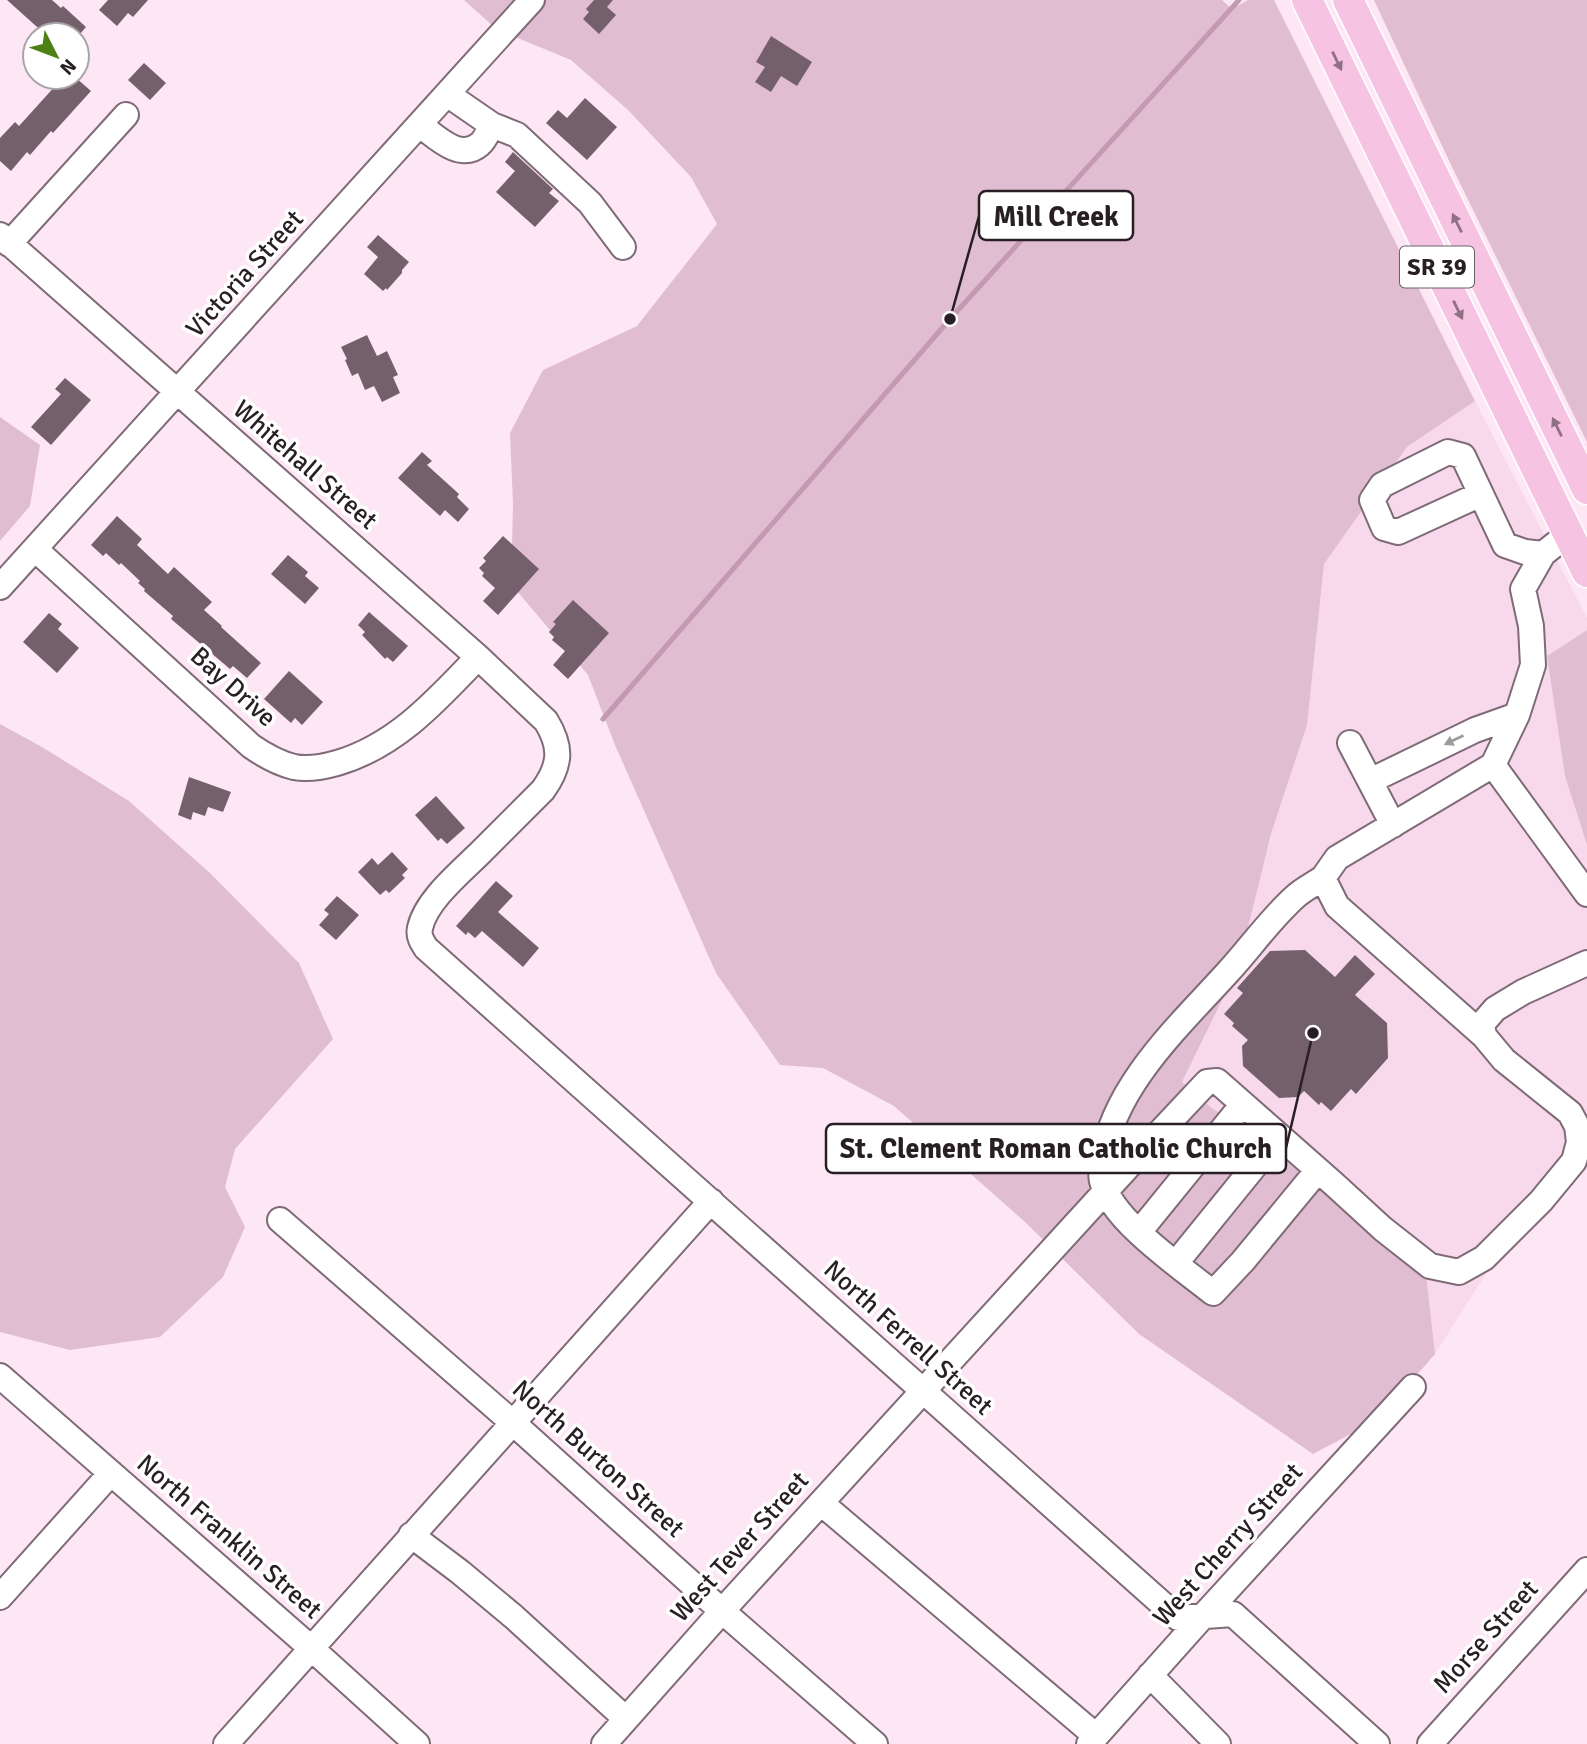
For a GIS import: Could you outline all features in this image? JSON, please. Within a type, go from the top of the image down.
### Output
[{"type":"main road","name":"SR 39","points":[[1307,0],[1578,536],[1587,572]]},
{"type":"main road","name":"SR 39","points":[[1348,0],[1587,488]]},
{"type":"street","name":"Victoria Street","points":[[0,587],[532,0]]},
{"type":"street","points":[[447,94],[492,125],[517,135],[590,203],[623,247]]},
{"type":"street","points":[[4,240],[126,115]]},
{"type":"street","points":[[420,125],[450,148],[468,149],[479,145],[492,125]]},
{"type":"street","name":"Whitehall Street","points":[[4,240],[478,657],[546,721],[554,734],[558,748],[552,778],[443,891],[424,916],[418,932]]},
{"type":"street","points":[[1318,1170],[1213,1293],[1139,1232],[1110,1200],[1101,1179],[1105,1142],[1136,1079],[1275,917],[1298,895],[1323,878],[1337,858],[1493,765],[1517,715],[1533,665],[1531,626],[1523,589],[1481,494]]},
{"type":"street","points":[[1523,589],[1543,554],[1578,536]]},
{"type":"street","points":[[1505,545],[1525,552],[1543,554]]},
{"type":"street","name":"Bay Drive","points":[[35,549],[251,746],[273,759],[297,767],[331,765],[382,744],[399,733],[440,696],[478,657]]},
{"type":"street","points":[[1370,781],[1475,730],[1517,715]]},
{"type":"street","points":[[1350,743],[1393,825]]},
{"type":"street","points":[[1493,765],[1587,894]]},
{"type":"street","points":[[1139,1232],[1243,1104],[1383,1229],[1430,1266],[1459,1272],[1484,1258],[1541,1201],[1574,1161],[1579,1142],[1577,1126],[1570,1113],[1504,1060],[1483,1036],[1337,906],[1323,878]]},
{"type":"street","name":"North Ferrell Street","points":[[418,932],[432,954],[1178,1618],[1233,1614],[1377,1744]]},
{"type":"street","points":[[1483,1036],[1482,1024],[1495,1009],[1523,992],[1587,962]]},
{"type":"street","name":"West Tever Street","points":[[604,1744],[722,1611],[1207,1082],[1217,1082],[1243,1104]]},
{"type":"street","points":[[1176,1263],[1279,1136]]},
{"type":"street","points":[[226,1744],[711,1201]]},
{"type":"street","name":"North Burton Street","points":[[281,1220],[875,1744]]},
{"type":"street","name":"North Franklin Street","points":[[0,1376],[417,1744]]},
{"type":"street","name":"West Cherry Street","points":[[1092,1740],[1413,1387]]},
{"type":"street","points":[[0,1597],[111,1473]]},
{"type":"street","points":[[821,1503],[1092,1740]]},
{"type":"street","points":[[411,1535],[514,1617],[626,1719]]},
{"type":"street","name":"Morse Street","points":[[1430,1744],[1587,1570]]},
{"type":"street","points":[[1150,1675],[1218,1744]]},
{"type":"shaded area","points":[[464,0],[518,0],[494,27]]},
{"type":"shaded area","points":[[546,0],[1222,0],[1232,9],[1248,0],[1274,0],[1475,401],[1407,447],[1324,564],[1307,725],[1271,834],[1246,936],[1225,994],[1182,1082],[1213,1109],[1276,1144],[1425,1264],[1435,1354],[1415,1377],[1412,1374],[1364,1427],[1313,1454],[1139,1334],[1025,1222],[894,1106],[823,1068],[780,1065],[716,973],[615,745],[588,675],[511,584],[513,505],[510,433],[543,370],[637,326],[717,224],[691,177],[628,110],[571,60],[513,36]]},
{"type":"shaded area","points":[[1374,0],[1587,0],[1587,442],[1452,167]]},
{"type":"shaded area","points":[[1475,401],[1587,618],[1587,630],[1547,656],[1565,776],[1587,845],[1587,1164],[1496,1258],[1435,1354],[1425,1264],[1276,1144],[1213,1109],[1182,1082],[1225,994],[1246,936],[1271,834],[1307,725],[1324,564],[1407,447]]},
{"type":"shaded area","points":[[0,417],[40,445],[30,506],[0,541]]},
{"type":"shaded area","points":[[1587,630],[1587,845],[1565,776],[1547,656]]},
{"type":"shaded area","points":[[0,724],[129,801],[210,873],[299,963],[333,1039],[235,1149],[225,1187],[245,1227],[223,1277],[160,1337],[70,1350],[0,1332]]},
{"type":"building","points":[[7,0],[52,0],[79,21],[30,21]]},
{"type":"building","points":[[108,0],[148,0],[133,17],[128,13],[117,26],[99,10]]},
{"type":"building","points":[[594,0],[613,0],[607,7],[616,15],[599,34],[583,19],[589,12],[586,9]]},
{"type":"building","points":[[771,36],[812,62],[797,86],[781,76],[771,92],[755,82],[765,67],[756,62]]},
{"type":"building","points":[[144,63],[166,83],[150,100],[128,80]]},
{"type":"building","points":[[51,91],[91,91],[53,133],[51,131],[30,155],[27,152],[11,171],[0,161],[0,138],[15,122],[19,126]]},
{"type":"building","points":[[585,98],[617,127],[587,160],[546,123],[558,110],[567,118]]},
{"type":"building","points":[[513,152],[553,189],[549,193],[559,201],[535,227],[496,192],[515,171],[505,162]]},
{"type":"building","points":[[378,235],[409,262],[387,290],[386,288],[383,291],[364,274],[378,257],[367,247]]},
{"type":"building","points":[[367,335],[377,356],[387,351],[398,375],[393,377],[400,393],[382,402],[374,386],[365,390],[358,373],[352,376],[341,347]]},
{"type":"building","points":[[65,378],[91,400],[51,445],[31,427],[61,394],[55,389]]},
{"type":"building","points":[[422,452],[432,461],[427,465],[459,494],[457,497],[469,509],[458,522],[445,510],[440,516],[398,478]]},
{"type":"building","points":[[117,516],[142,539],[137,545],[168,574],[174,567],[212,602],[204,610],[261,663],[247,678],[233,666],[230,669],[171,619],[173,616],[144,591],[138,583],[140,581],[121,563],[119,565],[106,553],[103,556],[91,545]]},
{"type":"building","points":[[503,536],[539,569],[498,615],[483,601],[495,588],[482,576],[484,573],[479,568],[486,561],[483,558]]},
{"type":"building","points":[[288,555],[308,572],[305,576],[319,588],[305,604],[271,574]]},
{"type":"building","points":[[573,600],[609,633],[568,679],[553,665],[565,651],[552,640],[554,637],[549,632],[556,624],[553,622]]},
{"type":"building","points":[[369,612],[408,646],[393,662],[387,657],[385,659],[362,635],[365,632],[358,625]]},
{"type":"building","points":[[49,613],[62,624],[58,629],[79,648],[57,673],[23,642]]},
{"type":"building","points":[[289,671],[323,702],[302,725],[295,718],[291,723],[264,699]]},
{"type":"building","points":[[189,777],[231,792],[223,812],[208,807],[205,816],[193,812],[191,820],[178,815]]},
{"type":"building","points":[[436,796],[465,828],[447,844],[441,838],[438,841],[415,815]]},
{"type":"building","points":[[392,852],[408,869],[402,875],[405,878],[389,893],[386,890],[380,895],[358,872],[372,858],[378,865]]},
{"type":"building","points":[[496,881],[513,896],[498,912],[539,948],[523,967],[482,931],[475,938],[468,932],[466,935],[456,926]]},
{"type":"building","points":[[337,896],[359,915],[336,940],[319,925],[329,914],[324,910]]},
{"type":"building","points":[[1305,950],[1335,977],[1355,955],[1375,974],[1355,995],[1387,1023],[1388,1058],[1356,1094],[1351,1089],[1331,1111],[1321,1102],[1319,1105],[1304,1091],[1298,1097],[1279,1098],[1243,1066],[1242,1046],[1248,1040],[1232,1026],[1234,1023],[1224,1014],[1243,993],[1237,988],[1270,951]]},
{"type":"waterway","points":[[603,719],[950,319],[1239,0]]},
{"type":"place","name":"Mill Creek","points":[[950,319]]},
{"type":"place","name":"St. Clement Roman Catholic Church","points":[[1313,1033]]}]
